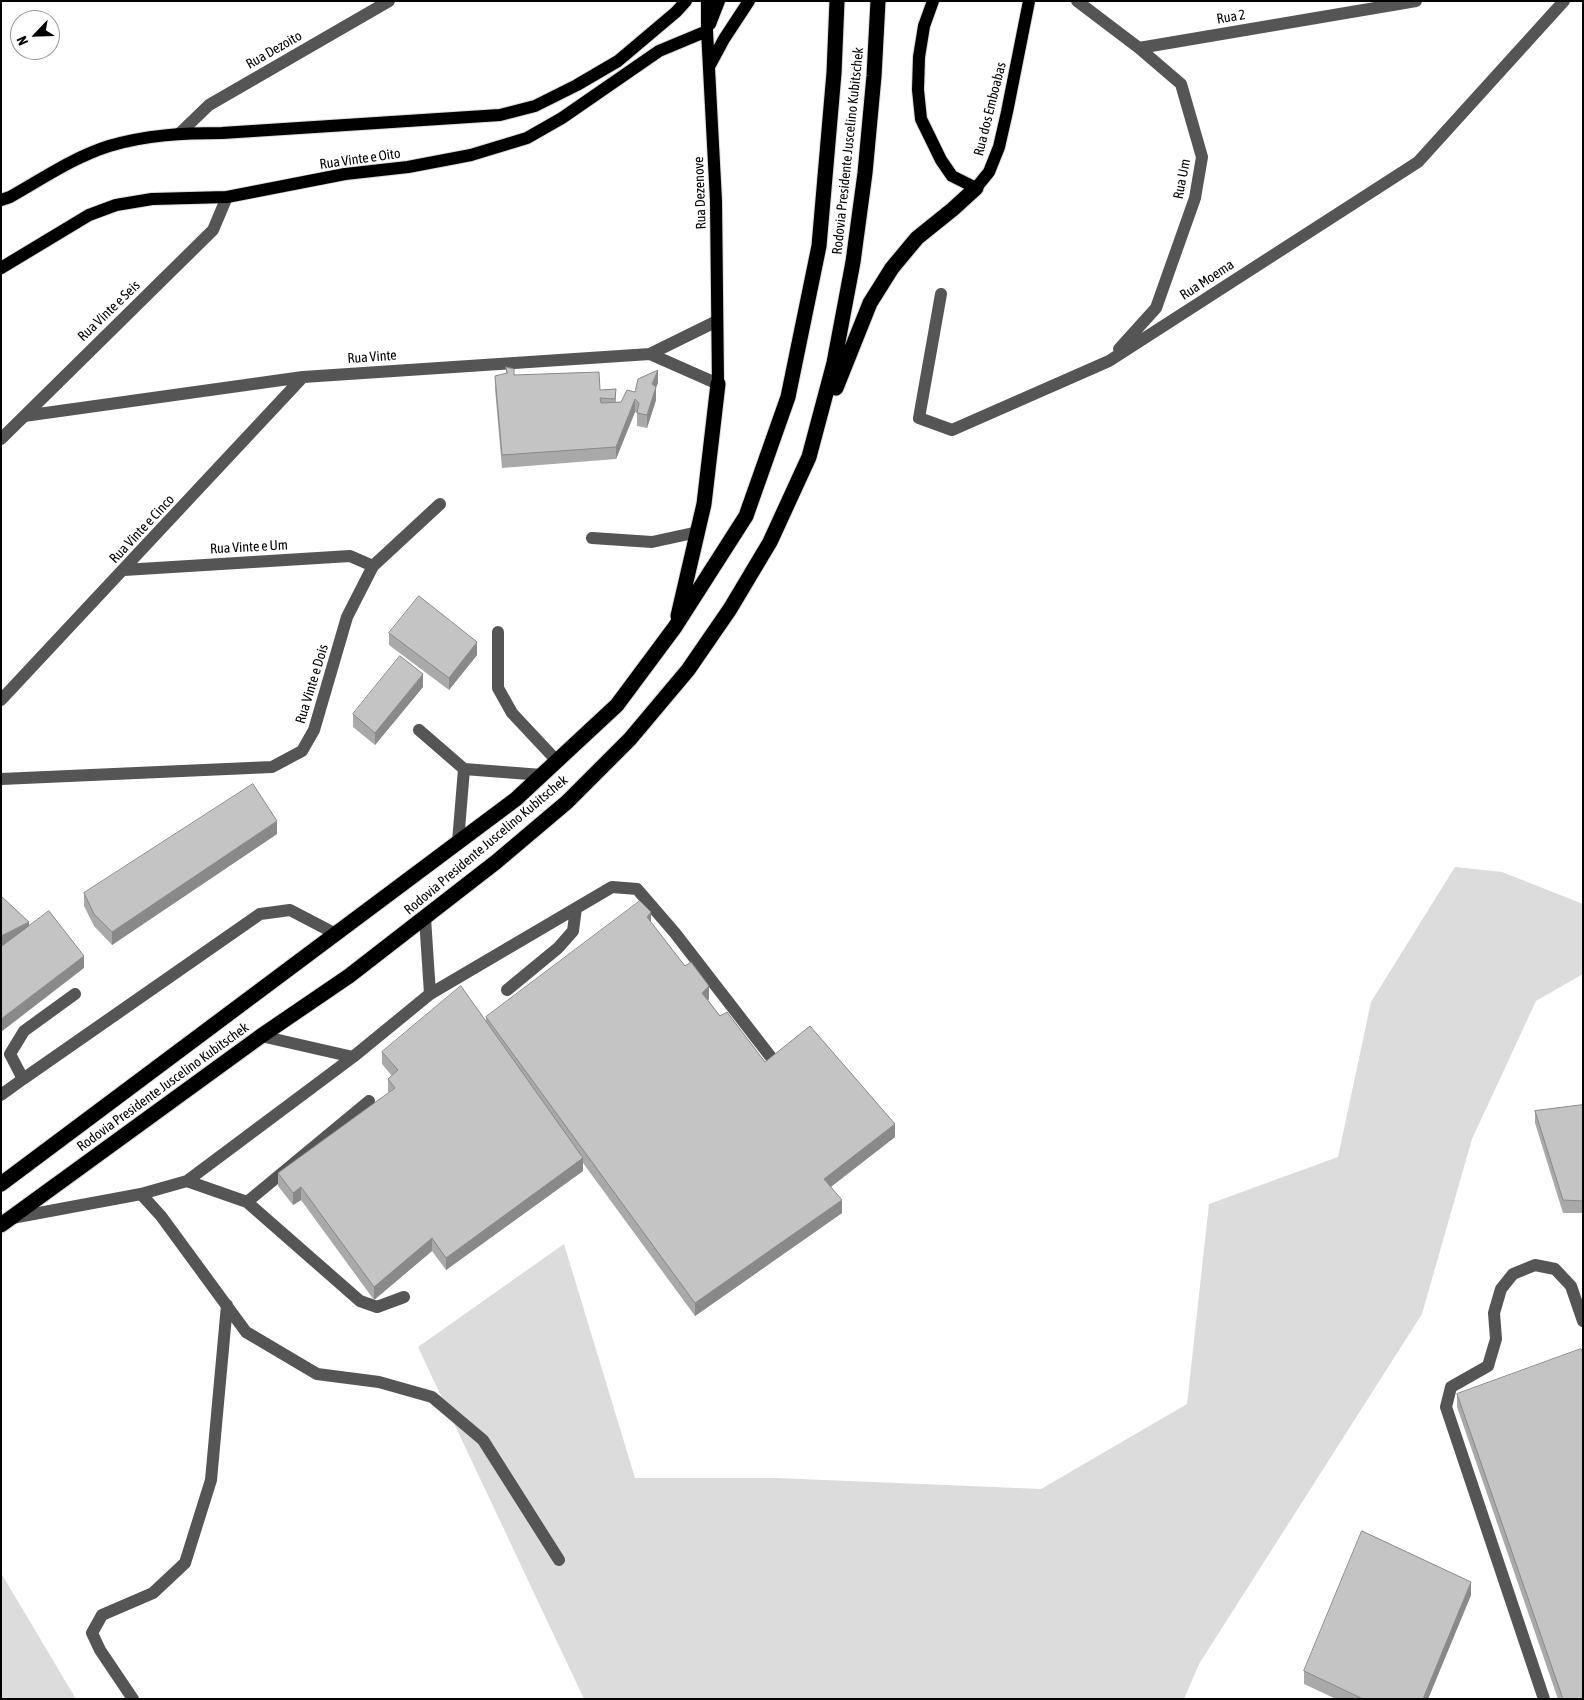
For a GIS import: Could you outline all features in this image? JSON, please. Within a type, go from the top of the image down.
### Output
[{"type":"highway","name":"Rodovia Presidente Juscelino Kubitschek","points":[[1,1184],[516,800],[617,705],[676,627],[746,516],[788,397],[819,246],[834,73],[837,1]]},
{"type":"highway","name":"Rodovia Presidente Juscelino Kubitschek","points":[[6,1221],[261,1036],[349,976],[496,862],[567,802],[630,739],[688,670],[730,609],[770,542],[809,457],[834,363],[853,262],[865,173],[874,76],[878,1]]},
{"type":"highway","points":[[809,457],[874,296],[892,268],[917,238],[976,188]]},
{"type":"highway","points":[[676,627],[704,504],[718,384]]},
{"type":"main road","points":[[1,200],[108,146],[143,138],[180,133],[222,133],[500,115],[535,106],[618,61],[676,12],[686,1]]},
{"type":"main road","name":"Rua Dezenove","points":[[707,1],[716,201],[718,384]]},
{"type":"main road","points":[[707,30],[719,1]]},
{"type":"main road","points":[[710,66],[749,1]]},
{"type":"main road","points":[[933,1],[924,26],[919,57],[918,90],[921,119],[941,160],[952,176],[976,188]]},
{"type":"main road","name":"Rua dos Emboabas","points":[[976,188],[989,172],[999,147],[1029,1]]},
{"type":"main road","name":"Rua Vinte e Oito","points":[[1,268],[89,216],[116,205],[152,198],[227,197],[345,174],[408,167],[471,155],[527,138],[562,118],[659,52],[707,30]]},
{"type":"street","name":"Rua Dezoito","points":[[180,133],[209,106],[389,1]]},
{"type":"street","name":"Rua Um","points":[[1078,1],[1139,48],[1181,84],[1202,157],[1195,198],[1156,308],[1109,361]]},
{"type":"street","name":"Rua 2","points":[[1139,48],[1416,1]]},
{"type":"street","name":"Rua Moema","points":[[941,294],[919,418],[952,430],[1109,361],[1418,162],[1564,1]]},
{"type":"street","name":"Rua Vinte e Seis","points":[[1,439],[213,230],[227,197]]},
{"type":"street","points":[[650,354],[717,321]]},
{"type":"street","name":"Rua Vinte","points":[[24,416],[303,377],[650,354],[718,384]]},
{"type":"street","name":"Rua Vinte e Cinco","points":[[1,700],[303,377]]},
{"type":"street","name":"Rua Vinte e Dois","points":[[1,779],[272,767],[302,751],[314,730],[347,617],[373,566],[440,504]]},
{"type":"street","points":[[592,538],[652,542],[698,532]]},
{"type":"street","name":"Rua Vinte e Um","points":[[124,570],[350,556],[373,566]]},
{"type":"street","points":[[498,632],[498,688],[512,713],[557,761]]},
{"type":"street","points":[[419,730],[464,769],[542,775]]},
{"type":"street","points":[[458,842],[464,769]]},
{"type":"street","points":[[6,1221],[141,1194],[187,1181],[353,1057],[430,994],[612,887],[637,889],[675,933],[777,1065]]},
{"type":"street","points":[[507,990],[558,948],[573,931],[576,908]]},
{"type":"street","points":[[1,1095],[260,914],[290,910],[336,934]]},
{"type":"street","points":[[425,918],[430,994]]},
{"type":"street","points":[[23,1079],[10,1054],[24,1031],[75,994]]},
{"type":"street","points":[[261,1036],[353,1057]]},
{"type":"street","points":[[247,1202],[369,1101]]},
{"type":"street","points":[[187,1181],[247,1202],[360,1301],[377,1306],[404,1297]]},
{"type":"street","points":[[141,1194],[161,1216],[246,1332],[317,1374],[379,1382],[432,1397],[483,1440],[559,1560]]},
{"type":"street","points":[[1544,1699],[1446,1407],[1451,1387],[1488,1366],[1496,1339],[1494,1313],[1501,1289],[1512,1274],[1535,1265],[1555,1269],[1571,1286],[1583,1321]]},
{"type":"street","points":[[133,1699],[100,1650],[92,1633],[102,1615],[153,1593],[184,1563],[211,1480],[227,1305]]},
{"type":"shaded area","points":[[1455,867],[1502,872],[1583,904],[1583,974],[1536,1001],[1472,1139],[1422,1314],[1199,1664],[1184,1699],[584,1699],[418,1347],[564,1244],[635,1478],[776,1478],[1041,1489],[1187,1404],[1209,1204],[1338,1157],[1371,1002]]},
{"type":"shaded area","points":[[1,1573],[76,1699],[1,1699]]},
{"type":"building","points":[[506,367],[514,369],[514,375],[599,372],[600,390],[616,389],[615,399],[600,398],[601,403],[621,402],[627,390],[635,392],[638,379],[658,370],[652,384],[656,387],[647,415],[637,413],[639,403],[635,399],[616,447],[502,455],[495,376],[507,373]]},
{"type":"building","points":[[419,596],[477,642],[449,678],[389,633]]},
{"type":"building","points":[[400,656],[423,674],[375,733],[353,714]]},
{"type":"building","points":[[253,784],[277,821],[112,932],[94,914],[84,893]]},
{"type":"building","points":[[1,896],[29,922],[1,936]]},
{"type":"building","points":[[640,901],[651,912],[647,917],[685,966],[691,962],[709,986],[702,993],[720,1016],[727,1012],[765,1062],[810,1026],[895,1124],[824,1179],[842,1200],[695,1303],[486,1017]]},
{"type":"building","points":[[49,911],[84,956],[1,1019],[1,947]]},
{"type":"building","points":[[461,986],[583,1158],[446,1258],[432,1238],[374,1287],[301,1187],[293,1193],[278,1173],[395,1088],[388,1079],[398,1070],[382,1052]]},
{"type":"building","points":[[1583,1105],[1583,1201],[1563,1200],[1535,1111]]},
{"type":"building","points":[[1581,1349],[1583,1353],[1583,1699],[1563,1699],[1457,1394]]},
{"type":"building","points":[[1362,1531],[1471,1582],[1423,1699],[1363,1699],[1304,1671]]}]
